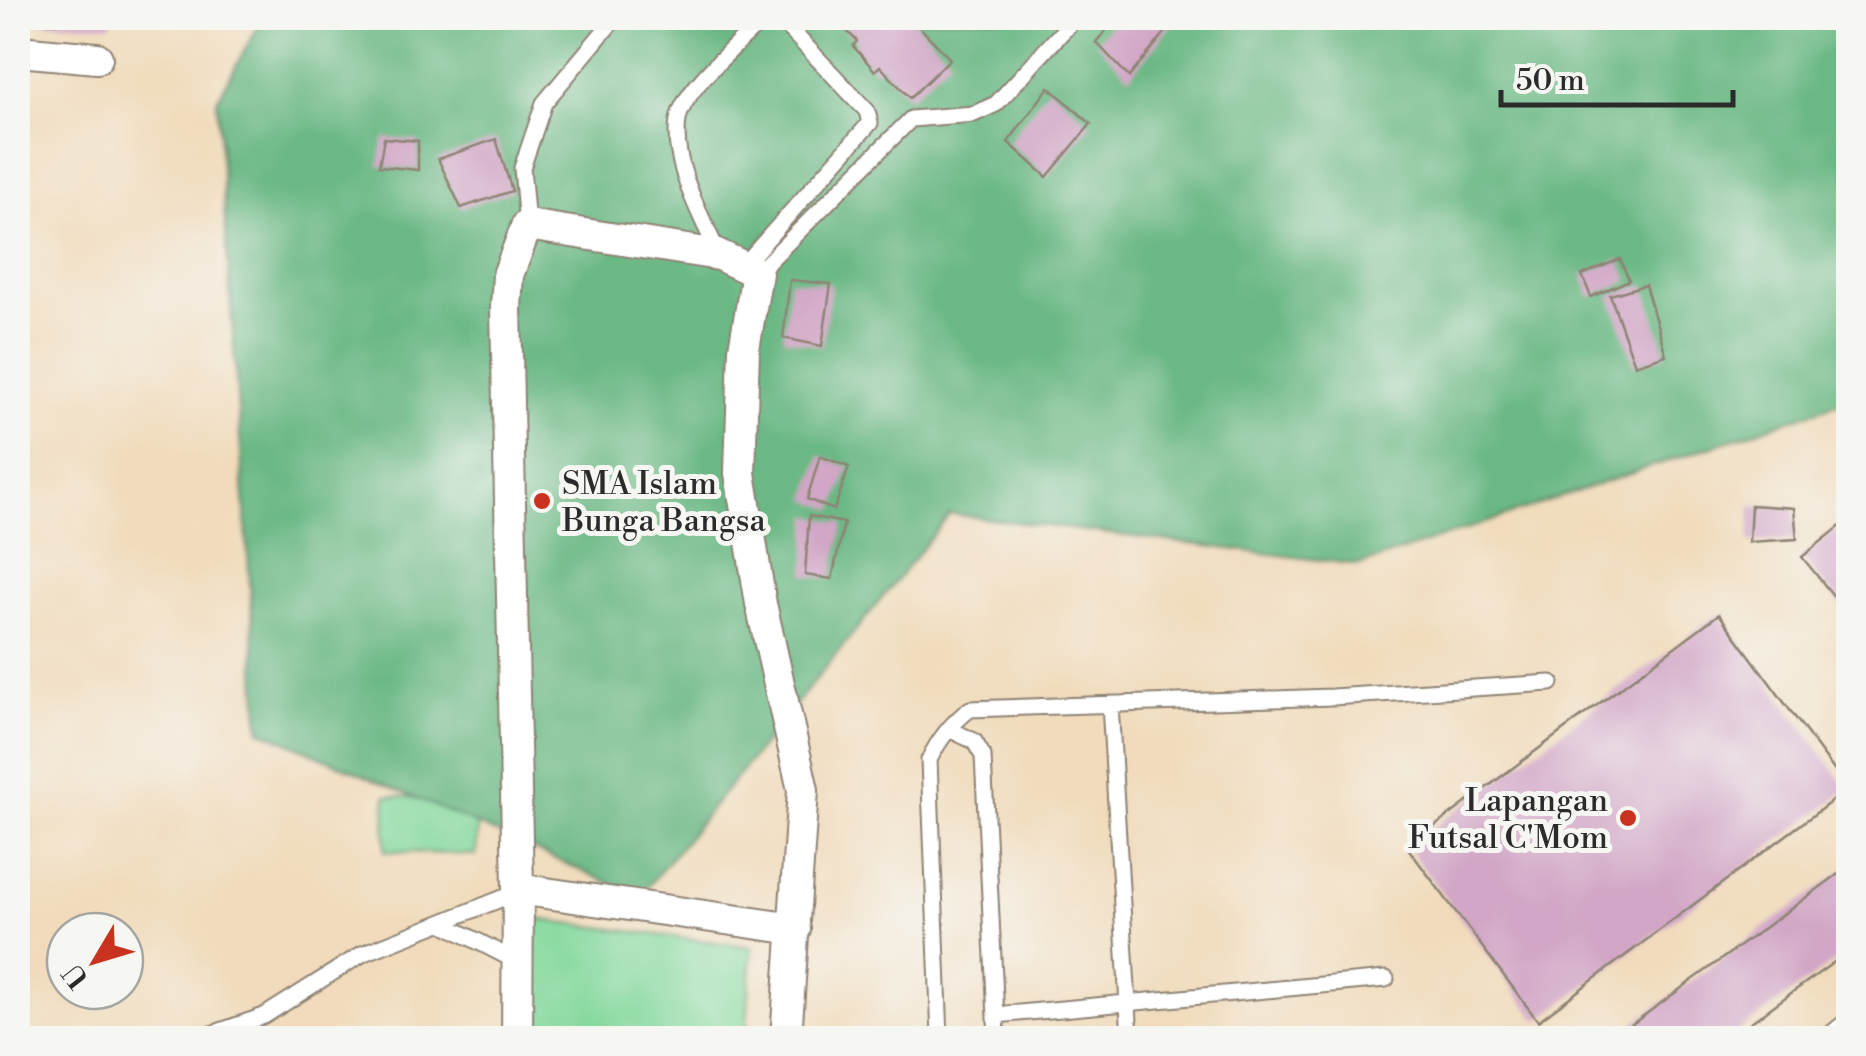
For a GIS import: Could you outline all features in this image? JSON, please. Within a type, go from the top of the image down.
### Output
[{"type":"street","points":[[18,51],[97,58]]},
{"type":"street","points":[[517,1038],[518,891],[506,307],[508,275],[527,225],[740,265],[744,349],[740,472],[761,604],[803,790],[786,1038]]},
{"type":"street","points":[[518,891],[795,929]]},
{"type":"lane","points":[[527,225],[522,168],[544,103],[615,18]]},
{"type":"lane","points":[[740,265],[911,119],[974,114],[996,104],[1075,18]]},
{"type":"lane","points":[[771,19],[784,23],[866,111],[870,123],[740,265],[681,160],[678,119],[694,90],[758,24],[771,19]]},
{"type":"lane","points":[[940,1038],[929,760],[938,740],[953,731],[970,709],[1332,697],[1550,682]]},
{"type":"lane","points":[[1110,704],[1130,1038]]},
{"type":"lane","points":[[953,731],[974,741],[983,756],[997,1038]]},
{"type":"lane","points":[[200,1038],[264,1016],[362,954],[518,891]]},
{"type":"lane","points":[[442,923],[518,962]]},
{"type":"lane","points":[[996,1015],[1386,979]]},
{"type":"lane","points":[[1826,1038],[1848,1020]]},
{"type":"green space","points":[[263,18],[1848,18],[1848,400],[1360,565],[950,514],[640,896],[260,730],[217,100]]},
{"type":"green space","points":[[386,796],[479,801],[476,855],[385,851]]},
{"type":"green space","points":[[529,918],[752,947],[746,1038],[531,1038]]},
{"type":"building","points":[[35,18],[112,18],[111,25],[35,22]]},
{"type":"building","points":[[834,18],[911,18],[950,59],[910,98],[880,66],[875,71],[853,46],[857,41]]},
{"type":"building","points":[[1117,18],[1177,18],[1129,77],[1096,42]]},
{"type":"building","points":[[1049,87],[1091,124],[1047,177],[1008,142]]},
{"type":"building","points":[[384,138],[418,141],[418,170],[379,166]]},
{"type":"building","points":[[496,139],[512,191],[461,208],[438,159]]},
{"type":"building","points":[[1620,259],[1629,280],[1591,297],[1582,275]]},
{"type":"building","points":[[790,280],[831,284],[822,346],[783,338]]},
{"type":"building","points":[[1645,285],[1666,355],[1635,365],[1610,295]]},
{"type":"building","points":[[820,456],[849,467],[834,510],[807,499]]},
{"type":"building","points":[[1751,505],[1794,508],[1797,539],[1749,542]]},
{"type":"building","points":[[809,516],[844,523],[832,579],[805,575]]},
{"type":"building","points":[[1843,524],[1848,531],[1848,614],[1802,557]]},
{"type":"building","name":"Lapangan Futsal C'Mom","points":[[1719,614],[1848,789],[1538,1021],[1407,847]]},
{"type":"building","points":[[1848,867],[1848,952],[1729,1038],[1613,1038]]},
{"type":"place","name":"SMA Islam Bunga Bangsa","points":[[542,501]]},
{"type":"place","name":"Lapangan Futsal C'Mom","points":[[1628,818]]}]
